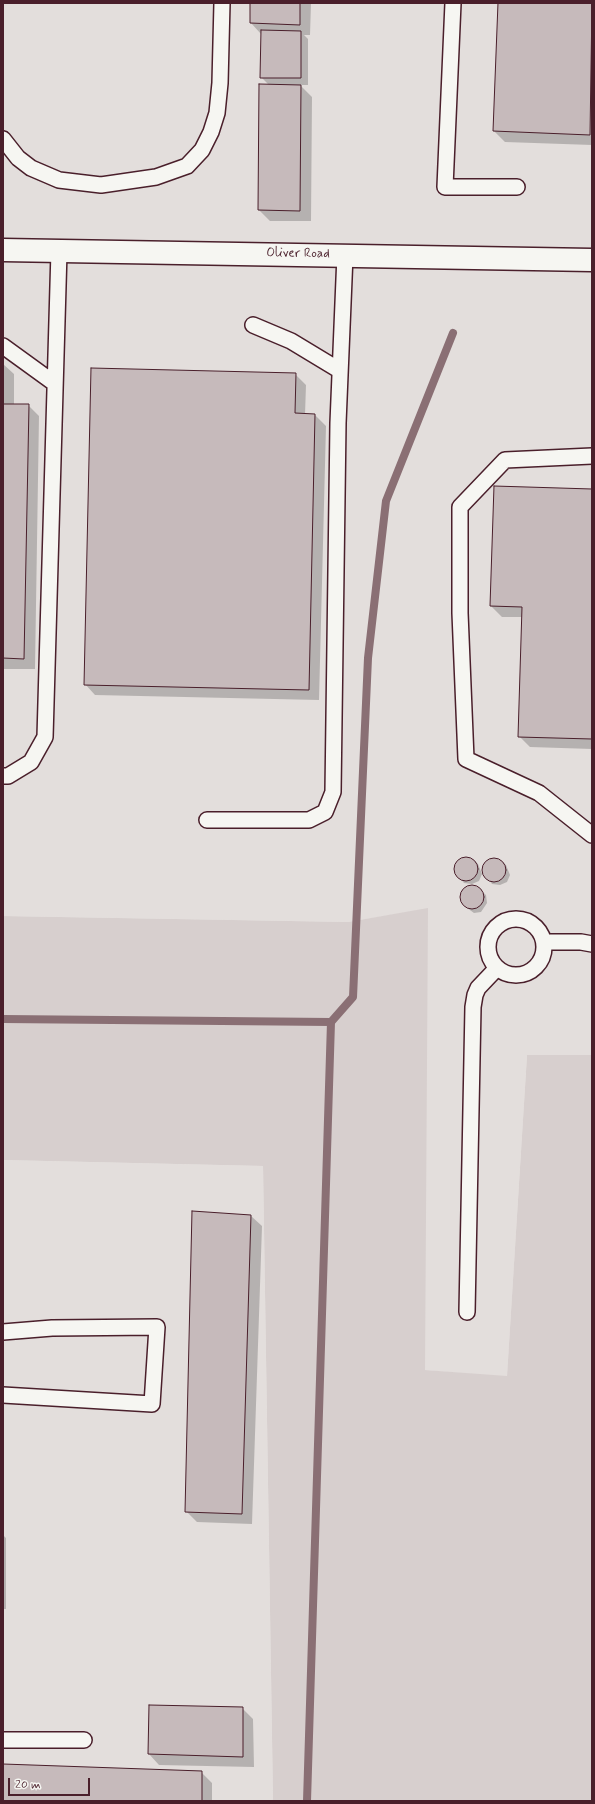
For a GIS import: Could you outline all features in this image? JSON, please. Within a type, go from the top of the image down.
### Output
[{"type":"main road","name":"Oliver Road","points":[[3,250],[592,260]]},
{"type":"lane","points":[[3,139],[18,158],[31,168],[59,180],[101,185],[156,177],[187,166],[202,150],[211,132],[217,113],[220,82],[222,3]]},
{"type":"lane","points":[[453,3],[445,187],[517,187]]},
{"type":"lane","points":[[3,776],[8,776],[31,762],[45,737],[59,251]]},
{"type":"lane","points":[[207,820],[309,820],[325,812],[334,792],[340,370],[345,255]]},
{"type":"lane","points":[[253,325],[291,341],[340,370]]},
{"type":"lane","points":[[3,346],[54,383]]},
{"type":"lane","points":[[592,456],[505,460],[460,507],[460,613],[466,759],[539,793],[592,835]]},
{"type":"lane","points":[[508,919],[527,921],[537,929],[544,942],[544,951],[541,960],[528,973],[509,975],[497,968],[489,956],[487,947],[493,930],[508,919]]},
{"type":"lane","points":[[544,942],[581,942],[592,944]]},
{"type":"lane","points":[[467,1312],[473,1007],[478,988],[497,968]]},
{"type":"lane","points":[[3,1332],[52,1328],[157,1327],[152,1404],[3,1395]]},
{"type":"lane","points":[[3,1740],[84,1740]]},
{"type":"shaded area","points":[[3,3],[592,3],[592,1055],[527,1055],[507,1377],[424,1370],[427,909],[348,922],[3,916]]},
{"type":"shaded area","points":[[428,908],[425,1370],[507,1376],[527,1055],[592,1055],[592,1801],[273,1801],[263,1166],[3,1160],[3,916],[348,922]]},
{"type":"shaded area","points":[[3,1160],[263,1166],[273,1801],[3,1801]]},
{"type":"building","points":[[250,3],[300,3],[300,25],[250,23]]},
{"type":"building","points":[[498,3],[592,3],[590,135],[493,131]]},
{"type":"building","points":[[261,30],[301,31],[301,78],[260,78]]},
{"type":"building","points":[[259,84],[301,85],[300,211],[258,210]]},
{"type":"building","points":[[91,368],[296,373],[295,413],[315,414],[309,690],[84,685]]},
{"type":"building","points":[[3,404],[29,404],[24,659],[3,658]]},
{"type":"building","points":[[494,486],[592,489],[592,739],[518,737],[522,607],[490,606]]},
{"type":"building","points":[[466,857],[475,860],[478,869],[475,878],[466,881],[457,878],[454,869],[457,860]]},
{"type":"building","points":[[494,858],[503,861],[506,870],[503,879],[494,882],[485,879],[482,870],[485,861]]},
{"type":"building","points":[[472,885],[481,888],[484,897],[481,906],[472,909],[463,906],[460,897],[463,888]]},
{"type":"building","points":[[192,1211],[251,1215],[242,1514],[185,1512]]},
{"type":"building","points":[[149,1705],[243,1707],[243,1757],[148,1754]]},
{"type":"building","points":[[3,1764],[202,1771],[202,1801],[3,1801]]},
{"type":"waterway","points":[[307,1801],[331,1022],[353,997],[368,658],[386,501],[453,333]]},
{"type":"waterway","points":[[3,1019],[331,1022]]}]
